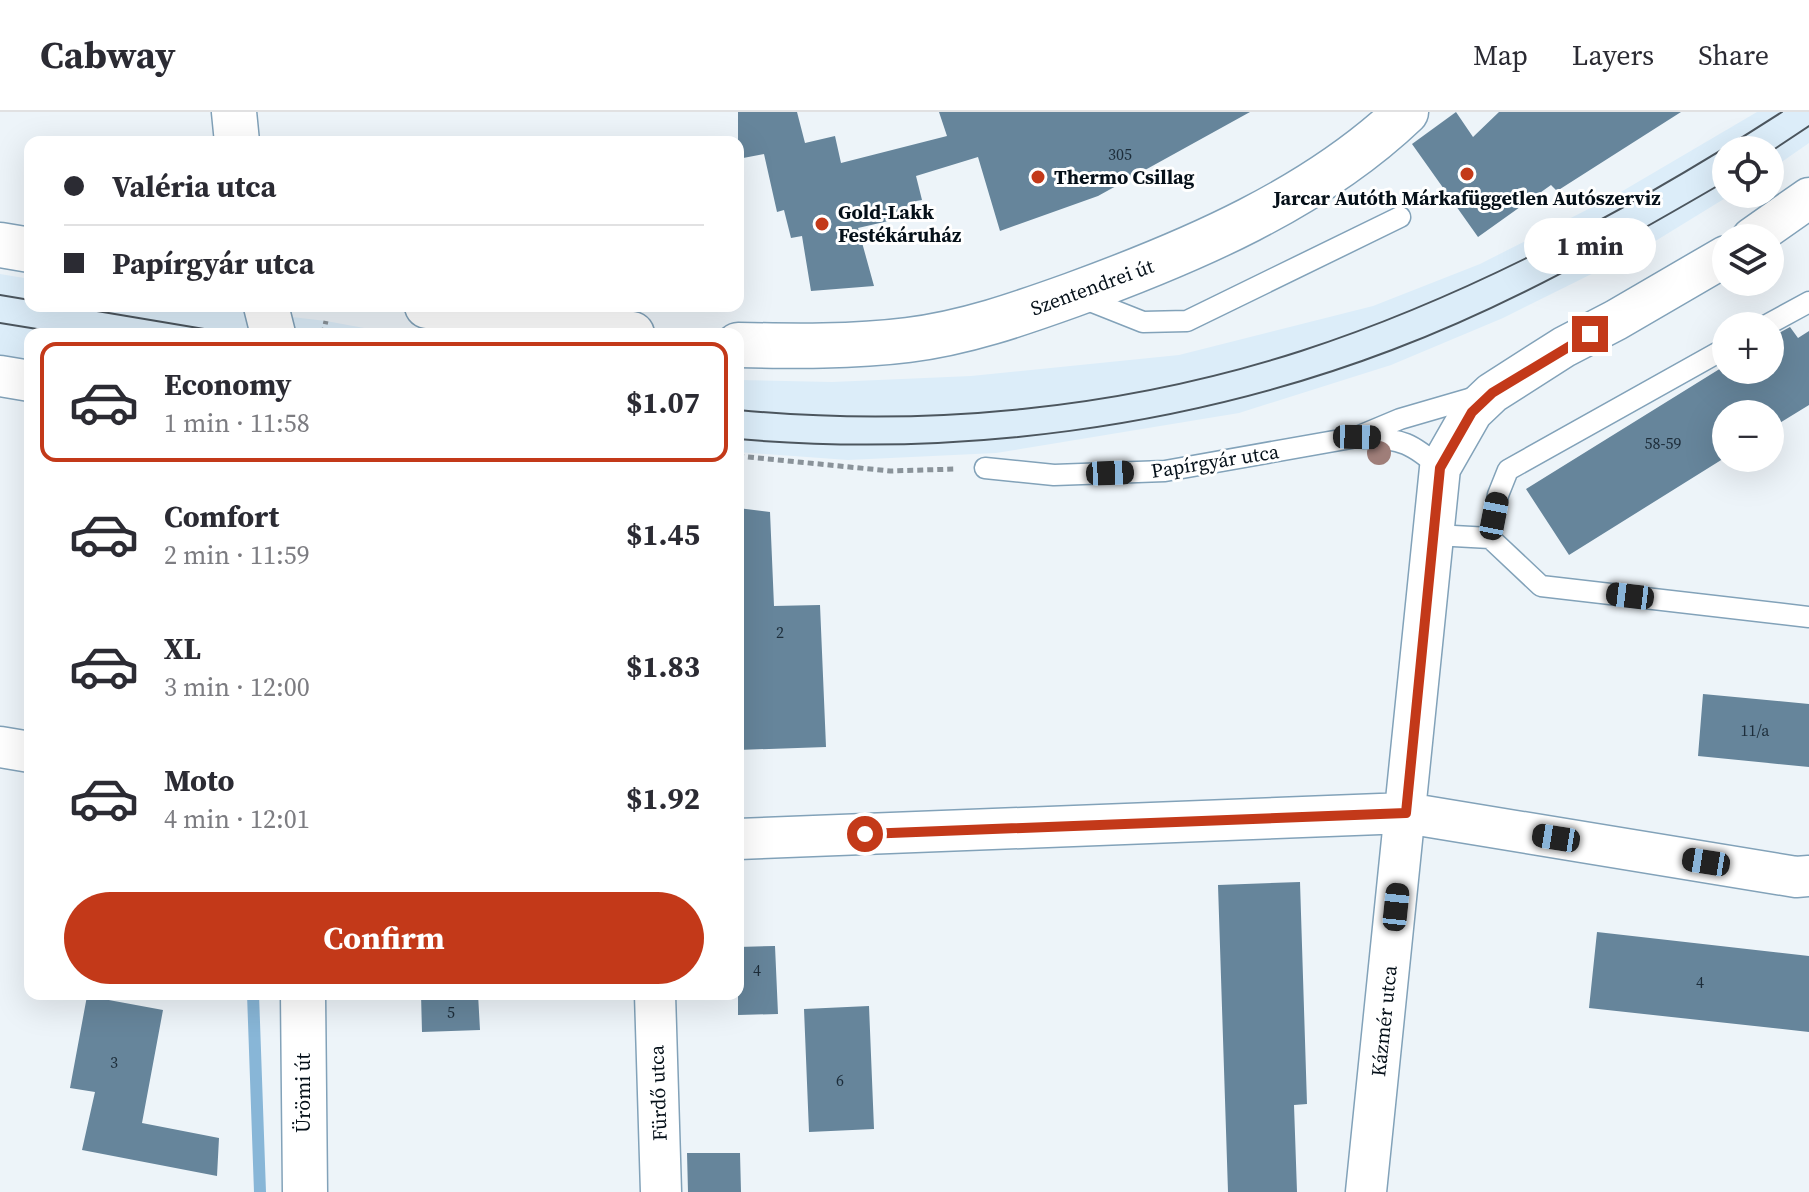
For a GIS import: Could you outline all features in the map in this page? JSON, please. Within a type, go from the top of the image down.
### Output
[{"type":"main road","points":[[234,112],[236,136]]},
{"type":"main road","name":"Szentendrei út","points":[[744,345],[800,346],[909,340],[993,323],[1200,246],[1265,210],[1378,139],[1406,112]]},
{"type":"main road","points":[[0,245],[24,249]]},
{"type":"main road","points":[[471,312],[588,328]]},
{"type":"main road","name":"Ürömi út","points":[[303,1000],[305,1192]]},
{"type":"street","points":[[1772,224],[1809,198]]},
{"type":"street","name":"Papírgyár utca","points":[[1440,468],[1472,412],[1492,393],[1564,347],[1712,264]]},
{"type":"street","points":[[0,376],[24,380]]},
{"type":"street","name":"Kázmér utca","points":[[1366,1192],[1440,468]]},
{"type":"street","points":[[0,747],[24,751]]},
{"type":"street","points":[[744,839],[1406,813],[1796,877],[1809,876]]},
{"type":"street","name":"Fürdő utca","points":[[655,1000],[661,1192]]},
{"type":"lane","points":[[1072,294],[1143,322],[1187,321],[1400,217]]},
{"type":"lane","points":[[1784,316],[1809,302]]},
{"type":"lane","points":[[1490,538],[1498,495],[1508,470],[1712,356]]},
{"type":"lane","name":"Papírgyár utca","points":[[985,468],[1054,475],[1165,471],[1357,437],[1413,414],[1492,393]]},
{"type":"lane","points":[[1357,437],[1405,442],[1440,468]]},
{"type":"lane","points":[[1435,535],[1490,538],[1541,586],[1809,617]]},
{"type":"path","points":[[324,328],[326,321]]},
{"type":"path","points":[[744,457],[890,471],[985,468]]},
{"type":"shaded area","points":[[1757,112],[1809,112],[1809,143],[1784,160],[1784,136],[1716,136]]},
{"type":"shaded area","points":[[1712,138],[1712,206],[1644,248],[1503,318],[1391,365],[1239,413],[996,453],[848,460],[744,452],[744,380],[832,382],[971,376],[1179,355],[1373,306],[1480,264],[1614,196]]},
{"type":"shaded area","points":[[0,274],[24,278],[24,312],[250,312],[364,328],[24,328],[24,364],[0,359]]},
{"type":"building","points":[[738,112],[797,112],[805,143],[835,136],[841,163],[947,136],[939,112],[1250,112],[1098,196],[1000,231],[978,157],[916,176],[922,200],[916,201],[919,214],[858,228],[874,286],[811,291],[802,236],[791,238],[784,210],[777,212],[764,154],[744,158],[744,136],[738,136]]},
{"type":"building","points":[[1456,112],[1473,137],[1499,112],[1681,112],[1557,191],[1551,185],[1478,237],[1412,144]]},
{"type":"building","points":[[1790,327],[1798,338],[1809,331],[1809,405],[1784,420],[1784,400],[1712,400],[1712,466],[1569,555],[1526,489],[1712,374],[1712,384],[1784,384],[1784,330]]},
{"type":"building","points":[[744,509],[770,512],[774,606],[820,605],[826,747],[744,750]]},
{"type":"building","points":[[1703,694],[1809,704],[1809,767],[1698,756]]},
{"type":"building","points":[[1300,882],[1307,1104],[1294,1105],[1297,1192],[1228,1192],[1218,885]]},
{"type":"building","points":[[1597,932],[1809,956],[1809,1032],[1589,1008]]},
{"type":"building","points":[[775,946],[778,1014],[738,1015],[738,1000],[744,1000],[744,947]]},
{"type":"building","points":[[86,1000],[109,1000],[163,1010],[142,1123],[219,1138],[217,1176],[82,1150],[95,1092],[70,1088]]},
{"type":"building","points":[[421,1000],[478,1000],[480,1030],[422,1032]]},
{"type":"building","points":[[869,1006],[874,1129],[809,1132],[804,1009]]},
{"type":"building","points":[[687,1153],[740,1153],[741,1192],[688,1192]]},
{"type":"waterway","points":[[253,1000],[260,1192]]},
{"type":"tram line","points":[[744,410],[880,417],[951,415],[1093,400],[1233,371],[1364,329],[1488,277],[1668,182],[1782,112]]},
{"type":"tram line","points":[[1784,143],[1809,126]]},
{"type":"tram line","points":[[744,439],[820,444],[987,440],[1070,431],[1234,399],[1314,377],[1436,333],[1604,251],[1712,189]]},
{"type":"tram line","points":[[0,295],[24,299]]},
{"type":"tram line","points":[[103,312],[198,328]]},
{"type":"tram line","points":[[0,323],[31,328]]},
{"type":"place","name":"Jarcar Autóth Márkafüggetlen Autószerviz","points":[[1467,174]]},
{"type":"place","name":"Thermo Csillag","points":[[1038,177]]},
{"type":"place","name":"Gold-Lakk Festékáruház","points":[[822,224]]},
{"type":"route","points":[[865,834],[1406,813],[1440,468],[1472,412],[1492,393],[1590,334]]}]
